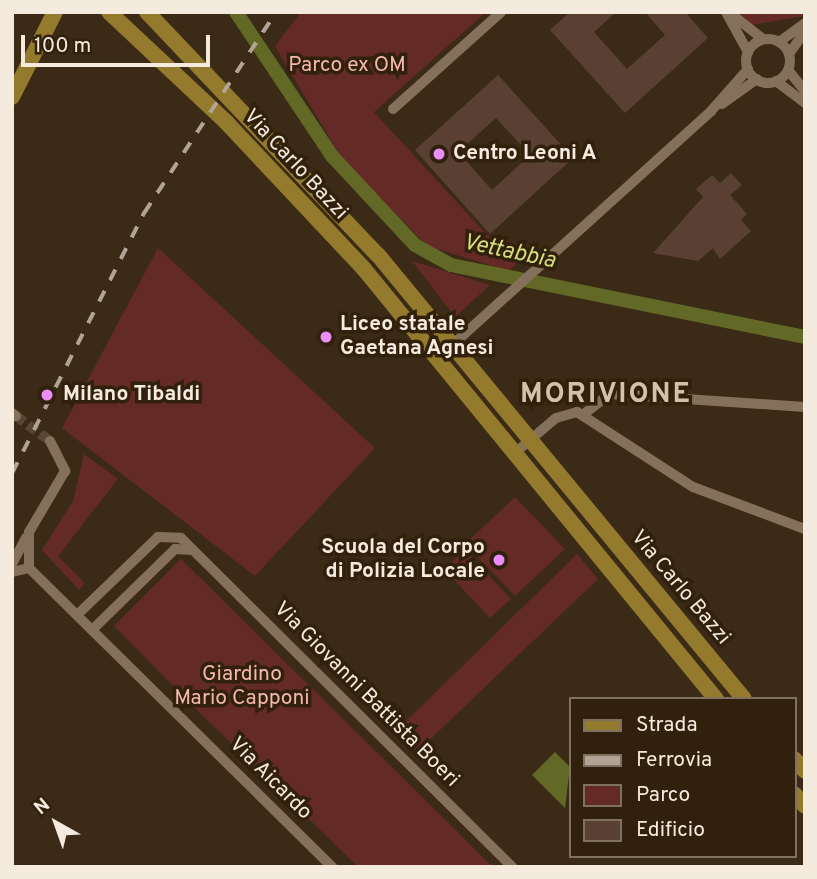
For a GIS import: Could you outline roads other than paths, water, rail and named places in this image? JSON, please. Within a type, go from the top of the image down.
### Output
[{"type":"main road","points":[[12,97],[55,12]]},
{"type":"main road","points":[[110,13],[128,19],[136,12]]},
{"type":"main road","name":"Via Carlo Bazzi","points":[[147,12],[378,255],[742,697]]},
{"type":"main road","name":"Via Carlo Bazzi","points":[[110,13],[227,123],[439,357],[714,697]]},
{"type":"street","points":[[393,109],[501,12]]},
{"type":"street","points":[[439,357],[711,111],[748,69],[748,52],[727,12]]},
{"type":"street","points":[[727,12],[764,39],[779,42],[789,54]]},
{"type":"street","points":[[779,42],[805,23]]},
{"type":"street","points":[[805,31],[789,54],[788,70],[805,91]]},
{"type":"street","points":[[748,52],[764,39]]},
{"type":"street","points":[[748,69],[757,79]]},
{"type":"street","points":[[776,81],[788,70]]},
{"type":"street","points":[[711,111],[757,79],[776,81],[805,103]]},
{"type":"street","points":[[584,414],[610,394],[805,407]]},
{"type":"street","points":[[516,452],[563,414],[584,414],[693,487],[805,529]]},
{"type":"street","points":[[12,564],[65,471],[50,441]]},
{"type":"street","points":[[12,572],[29,568],[29,532]]},
{"type":"street","name":"Via Giovanni Battista Boeri","points":[[77,615],[158,537],[181,538],[512,867]]},
{"type":"street","points":[[92,630],[175,549],[194,551]]},
{"type":"street","name":"Via Aicardo","points":[[29,568],[332,867]]},
{"type":"waterway","name":"Vettabbia","points":[[236,12],[332,156],[415,245],[451,265],[805,337]]},
{"type":"tunnel","points":[[16,416],[50,441]]},
{"type":"railway","points":[[12,473],[144,213],[276,12]]},
{"type":"place","name":"Centro Leoni A","points":[[439,154]]},
{"type":"place","name":"Liceo statale Gaetana Agnesi","points":[[326,337]]},
{"type":"place","name":"Milano Tibaldi","points":[[47,395]]},
{"type":"place","name":"Scuola del Corpo di Polizia Locale","points":[[499,560]]},
{"type":"district","name":"MORIVIONE","points":[[606,395]]},
{"type":"park label","name":"Parco ex OM","points":[[347,66]]},
{"type":"park label","name":"Giardino Mario Capponi","points":[[242,687]]}]
